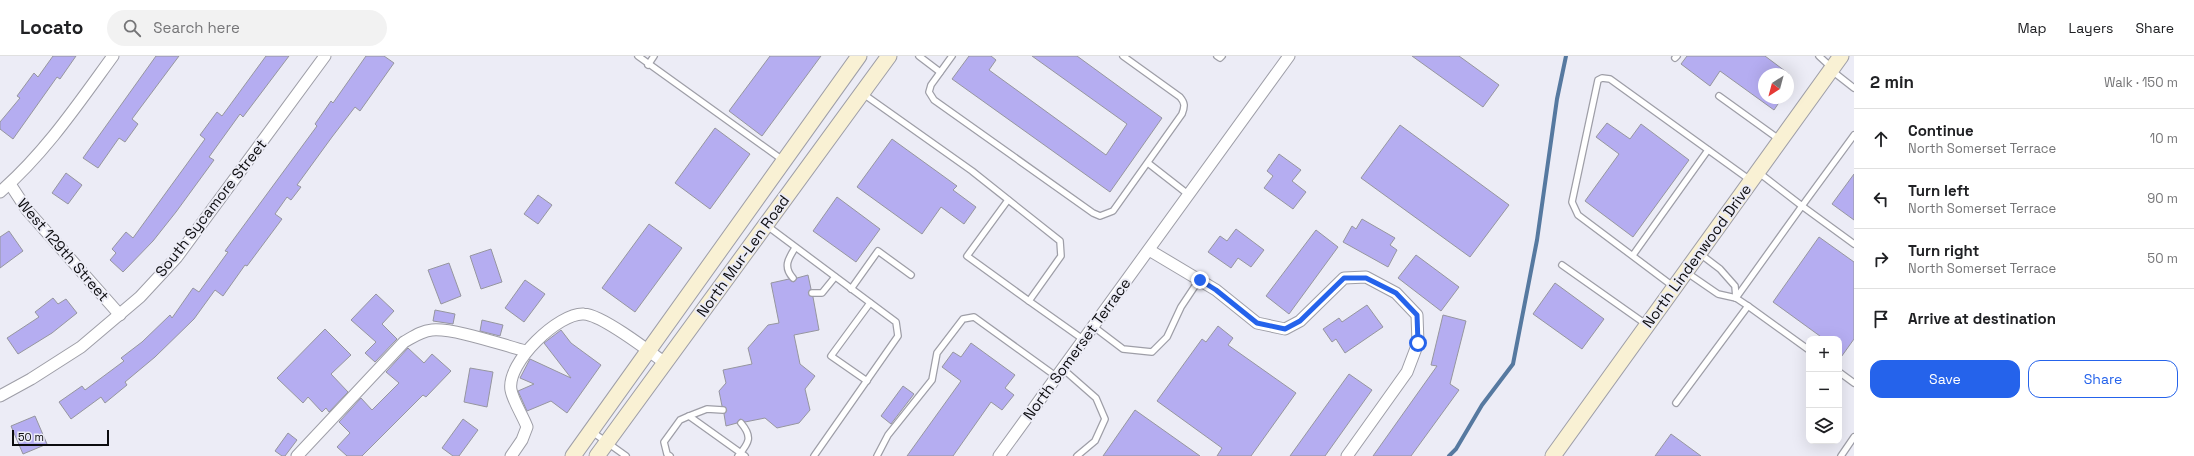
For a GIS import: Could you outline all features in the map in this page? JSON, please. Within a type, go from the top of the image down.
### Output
[{"type":"main road","name":"North Mur-Len Road","points":[[573,456],[859,56]]},
{"type":"main road","name":"North Mur-Len Road","points":[[597,456],[889,56]]},
{"type":"main road","name":"North Lindenwood Drive","points":[[1557,454],[1647,325],[1835,65]]},
{"type":"street","points":[[0,192],[10,184],[61,128],[113,56]]},
{"type":"street","name":"South Sycamore Street","points":[[0,396],[31,379],[81,347],[140,297],[177,257],[325,56]]},
{"type":"street","name":"North Somerset Terrace","points":[[1013,456],[1002,452],[1289,56]]},
{"type":"street","name":"West 129th Street","points":[[10,184],[27,210],[120,315]]},
{"type":"street","points":[[1149,250],[1216,290],[1257,323],[1285,329],[1300,321],[1344,278],[1366,278],[1396,293],[1417,315],[1418,343],[1407,372],[1347,456]]},
{"type":"street","points":[[511,456],[522,440],[527,427],[511,390],[516,366],[526,351],[571,315],[585,314],[603,322],[665,363]]},
{"type":"street","points":[[297,456],[404,342],[418,333],[432,330],[462,334],[526,351]]},
{"type":"lane","points":[[638,56],[648,65],[784,161]]},
{"type":"lane","points":[[648,65],[654,56]]},
{"type":"lane","points":[[919,56],[940,72]]},
{"type":"lane","points":[[952,56],[931,84],[929,92],[934,100],[1096,214],[1107,215],[1113,211],[1182,114],[1184,102],[1180,96],[1123,56]]},
{"type":"lane","points":[[1217,56],[1220,58],[1222,56]]},
{"type":"lane","points":[[1819,56],[1835,65],[1854,88]]},
{"type":"lane","points":[[1675,287],[1578,215],[1573,207],[1574,195],[1598,80],[1602,78],[1610,79],[1708,150],[1755,176],[1802,206],[1854,244]]},
{"type":"lane","points":[[862,93],[972,171],[1060,241],[1061,256],[1029,301]]},
{"type":"lane","points":[[1719,96],[1780,141]]},
{"type":"lane","points":[[1736,298],[1854,135]]},
{"type":"lane","points":[[1633,256],[1708,150]]},
{"type":"lane","points":[[1148,163],[1189,195]]},
{"type":"lane","points":[[1008,200],[967,256],[1084,340]]},
{"type":"lane","points":[[766,225],[896,322],[898,336],[814,456]]},
{"type":"lane","points":[[793,278],[786,270],[787,264],[795,248]]},
{"type":"lane","points":[[851,288],[878,251],[911,275]]},
{"type":"lane","points":[[1699,253],[1720,269],[1735,286],[1736,298]]},
{"type":"lane","points":[[1562,264],[1647,325]]},
{"type":"lane","points":[[1686,272],[1718,294],[1736,298],[1806,348]]},
{"type":"lane","points":[[812,293],[822,293],[835,277]]},
{"type":"lane","points":[[1094,327],[1123,349],[1152,352],[1168,337],[1181,307],[1200,280]]},
{"type":"lane","points":[[866,381],[831,356],[870,303]]},
{"type":"lane","points":[[1676,403],[1748,306]]},
{"type":"lane","points":[[877,456],[888,435],[932,380],[937,354],[963,319],[974,318],[1096,398],[1104,419],[1095,441],[1077,456]]},
{"type":"lane","points":[[1842,374],[1854,383]]},
{"type":"lane","points":[[670,456],[667,454],[664,442],[680,420],[707,409],[723,410]]},
{"type":"lane","points":[[689,416],[741,455],[749,436],[747,430],[741,423]]},
{"type":"lane","points":[[591,431],[626,456]]},
{"type":"lane","points":[[1840,456],[1854,437]]},
{"type":"building","points":[[53,56],[76,56],[60,79],[57,77],[13,139],[0,129],[0,122],[20,98],[17,96],[34,73],[38,77]]},
{"type":"building","points":[[156,56],[179,56],[132,119],[138,124],[125,142],[119,138],[98,168],[83,158]]},
{"type":"building","points":[[266,56],[289,56],[243,117],[240,114],[209,157],[214,160],[176,212],[153,241],[123,272],[110,260],[116,253],[112,249],[126,232],[133,238],[205,139],[200,135],[217,112],[222,116]]},
{"type":"building","points":[[366,56],[384,56],[394,63],[360,111],[355,107],[332,137],[297,185],[301,187],[291,200],[287,197],[275,214],[282,219],[247,266],[245,265],[223,296],[215,290],[194,319],[155,357],[125,382],[127,385],[105,403],[101,397],[71,419],[59,402],[82,386],[85,390],[124,361],[121,358],[142,342],[170,315],[172,318],[193,288],[199,292],[228,252],[225,251],[317,126],[315,124],[331,101],[333,103]]},
{"type":"building","points":[[770,56],[821,56],[762,136],[729,111]]},
{"type":"building","points":[[969,56],[991,56],[996,60],[989,70],[1106,155],[1127,124],[1032,56],[1077,56],[1162,118],[1110,192],[952,79]]},
{"type":"building","points":[[1412,56],[1459,56],[1499,85],[1483,107]]},
{"type":"building","points":[[1687,56],[1765,56],[1781,68],[1758,68],[1758,98],[1720,71],[1710,86],[1681,64]]},
{"type":"building","points":[[1766,104],[1778,104],[1774,110]]},
{"type":"building","points":[[1607,123],[1630,139],[1641,124],[1689,160],[1633,237],[1585,201],[1619,154],[1596,137]]},
{"type":"building","points":[[1400,125],[1509,205],[1470,257],[1361,178]]},
{"type":"building","points":[[715,128],[750,154],[710,209],[675,183]]},
{"type":"building","points":[[892,139],[957,186],[953,190],[976,207],[964,224],[941,207],[922,234],[857,187]]},
{"type":"building","points":[[1279,154],[1301,170],[1292,181],[1306,192],[1293,209],[1264,188],[1273,176],[1267,171]]},
{"type":"building","points":[[66,173],[82,185],[68,204],[52,193]]},
{"type":"building","points":[[1854,174],[1854,220],[1832,204]]},
{"type":"building","points":[[538,195],[552,205],[538,224],[524,214]]},
{"type":"building","points":[[837,197],[880,229],[856,262],[813,231]]},
{"type":"building","points":[[1362,219],[1395,238],[1390,245],[1397,250],[1388,267],[1343,242],[1352,226],[1356,229]]},
{"type":"building","points":[[649,224],[682,248],[635,312],[602,288]]},
{"type":"building","points":[[1236,229],[1264,250],[1251,267],[1238,258],[1231,268],[1208,252],[1220,236],[1227,241]]},
{"type":"building","points":[[1316,230],[1338,247],[1289,314],[1266,296]]},
{"type":"building","points":[[9,231],[23,251],[0,268],[0,237]]},
{"type":"building","points":[[1819,237],[1854,262],[1854,339],[1842,356],[1842,336],[1820,336],[1773,302]]},
{"type":"building","points":[[491,249],[502,282],[481,289],[470,256]]},
{"type":"building","points":[[1416,255],[1459,287],[1441,311],[1398,278]]},
{"type":"building","points":[[449,263],[461,296],[441,304],[428,270]]},
{"type":"building","points":[[808,275],[811,289],[808,293],[813,297],[819,330],[794,335],[800,364],[815,376],[805,389],[810,410],[799,423],[777,428],[765,418],[745,422],[740,419],[737,423],[726,426],[724,414],[727,410],[722,406],[719,391],[726,383],[723,370],[752,364],[748,348],[768,325],[779,323],[771,283],[789,279],[794,282],[797,278]]},
{"type":"building","points":[[525,280],[545,294],[524,322],[505,308]]},
{"type":"building","points":[[1555,283],[1604,319],[1582,349],[1533,314]]},
{"type":"building","points":[[376,294],[394,311],[382,324],[397,339],[375,362],[365,353],[376,342],[351,320]]},
{"type":"building","points":[[53,298],[58,304],[66,299],[77,313],[52,333],[18,354],[7,338],[39,317],[35,312]]},
{"type":"building","points":[[1367,305],[1383,327],[1345,353],[1336,339],[1332,342],[1323,329],[1339,318],[1342,322]]},
{"type":"building","points":[[435,310],[455,314],[453,324],[433,321]]},
{"type":"building","points":[[1443,315],[1466,321],[1450,384],[1459,390],[1411,456],[1373,456],[1437,366],[1431,365]]},
{"type":"building","points":[[482,320],[503,325],[500,336],[480,331]]},
{"type":"building","points":[[1218,326],[1233,338],[1228,345],[1296,393],[1251,456],[1217,456],[1222,448],[1157,401],[1202,339],[1206,342]]},
{"type":"building","points":[[325,329],[351,355],[331,374],[348,392],[329,412],[326,408],[322,412],[308,397],[303,403],[277,378]]},
{"type":"building","points":[[561,330],[571,343],[601,365],[567,413],[551,401],[527,411],[518,391],[534,384],[520,378],[530,359],[571,378],[544,343]]},
{"type":"building","points":[[971,343],[1015,375],[1005,388],[1014,395],[1002,410],[991,402],[953,456],[907,456],[961,381],[942,367],[953,352],[961,357]]},
{"type":"building","points":[[408,348],[424,363],[432,354],[451,371],[426,397],[423,395],[362,456],[347,456],[337,447],[350,433],[339,422],[361,398],[372,410],[399,383],[386,372]]},
{"type":"building","points":[[470,368],[493,372],[487,407],[464,402]]},
{"type":"building","points":[[1349,374],[1372,390],[1325,456],[1290,456]]},
{"type":"building","points":[[903,386],[914,394],[891,424],[881,416]]},
{"type":"building","points":[[1135,410],[1200,456],[1103,456]]},
{"type":"building","points":[[35,416],[47,444],[23,454],[11,426]]},
{"type":"building","points":[[463,419],[478,430],[459,456],[453,456],[442,448]]},
{"type":"building","points":[[288,433],[297,440],[285,456],[282,456],[275,451]]},
{"type":"building","points":[[1671,434],[1701,456],[1655,456]]},
{"type":"waterway","points":[[1449,456],[1456,449],[1482,405],[1513,364],[1537,240],[1557,99],[1566,56]]},
{"type":"route","points":[[1200,280],[1216,290],[1257,323],[1285,329],[1300,321],[1344,278],[1366,278],[1396,293],[1417,315],[1418,343]]}]
